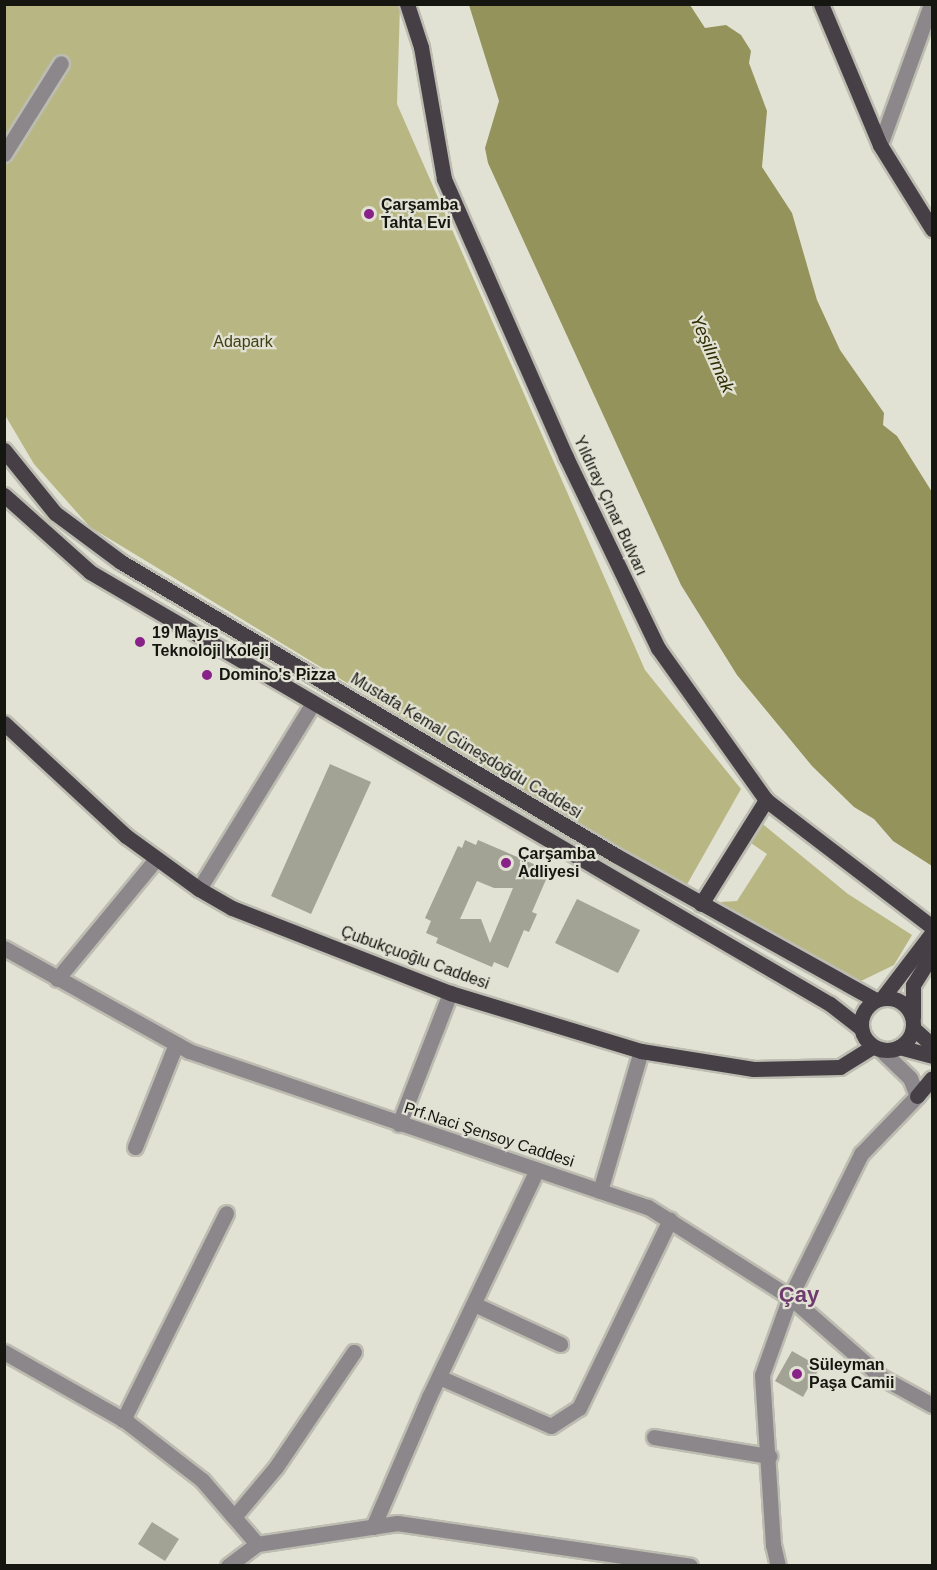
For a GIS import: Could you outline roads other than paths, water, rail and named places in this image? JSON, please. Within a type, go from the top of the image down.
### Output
[{"type":"main road","name":"Yıldıray Çınar Bulvarı","points":[[407,4],[422,47],[444,179],[566,457],[658,648],[766,800],[932,932]]},
{"type":"main road","points":[[821,4],[880,145],[933,229]]},
{"type":"main road","name":"Mustafa Kemal Güneşdoğdu Caddesi","points":[[4,450],[55,513],[121,562],[701,904],[879,999]]},
{"type":"main road","points":[[4,495],[90,572],[830,1004],[861,1028],[877,1048],[898,1047],[933,1056]]},
{"type":"main road","name":"Çubukçuoğlu Caddesi","points":[[4,723],[155,860],[199,889],[232,908],[450,993],[641,1051],[765,1069],[840,1067],[877,1048]]},
{"type":"main road","points":[[701,904],[766,800]]},
{"type":"main road","points":[[861,1028],[863,1011],[879,999],[932,932]]},
{"type":"main road","points":[[898,1047],[913,1024],[913,985],[933,954]]},
{"type":"main road","points":[[879,999],[905,1005],[913,1024],[933,1045]]},
{"type":"main road","points":[[917,1096],[933,1078]]},
{"type":"street","points":[[880,145],[931,4]]},
{"type":"street","points":[[4,154],[61,63]]},
{"type":"street","points":[[199,889],[313,703]]},
{"type":"street","points":[[57,979],[155,860]]},
{"type":"street","name":"Prf.Naci Şensoy Caddesi","points":[[4,948],[176,1044],[399,1124],[648,1207],[790,1297],[881,1377],[933,1405]]},
{"type":"street","points":[[399,1124],[450,993]]},
{"type":"street","points":[[135,1147],[176,1044]]},
{"type":"street","points":[[778,1566],[772,1545],[769,1456],[762,1375],[790,1297],[861,1154],[917,1096],[910,1078],[877,1048]]},
{"type":"street","points":[[600,1191],[641,1051]]},
{"type":"street","points":[[373,1527],[439,1377],[537,1170]]},
{"type":"street","points":[[123,1420],[226,1213]]},
{"type":"street","points":[[439,1377],[550,1426],[579,1408],[670,1220]]},
{"type":"street","points":[[474,1304],[560,1344]]},
{"type":"street","points":[[4,1352],[123,1420],[202,1480],[257,1544]]},
{"type":"street","points":[[234,1517],[276,1467],[354,1352]]},
{"type":"street","points":[[654,1437],[769,1456]]},
{"type":"street","points":[[228,1566],[257,1544],[397,1523],[690,1566]]},
{"type":"water","name":"Yeşilırmak","points":[[469,5],[690,5],[705,28],[726,25],[741,35],[751,51],[749,63],[767,111],[762,167],[792,213],[817,300],[840,350],[884,413],[883,425],[897,436],[932,492],[932,866],[893,841],[874,819],[854,807],[812,766],[737,675],[681,585],[488,163],[485,148],[499,101]]},
{"type":"place","name":"Çarşamba Tahta Evi","points":[[369,214]]},
{"type":"place","name":"19 Mayıs Teknoloji Koleji","points":[[140,642]]},
{"type":"place","name":"Domino's Pizza","points":[[207,675]]},
{"type":"place","name":"Çarşamba Adliyesi","points":[[506,863]]},
{"type":"place","name":"Süleyman Paşa Camii","points":[[797,1374]]},
{"type":"district","name":"Çay","points":[[799,1295]]},
{"type":"park label","name":"Adapark","points":[[243,342]]}]
